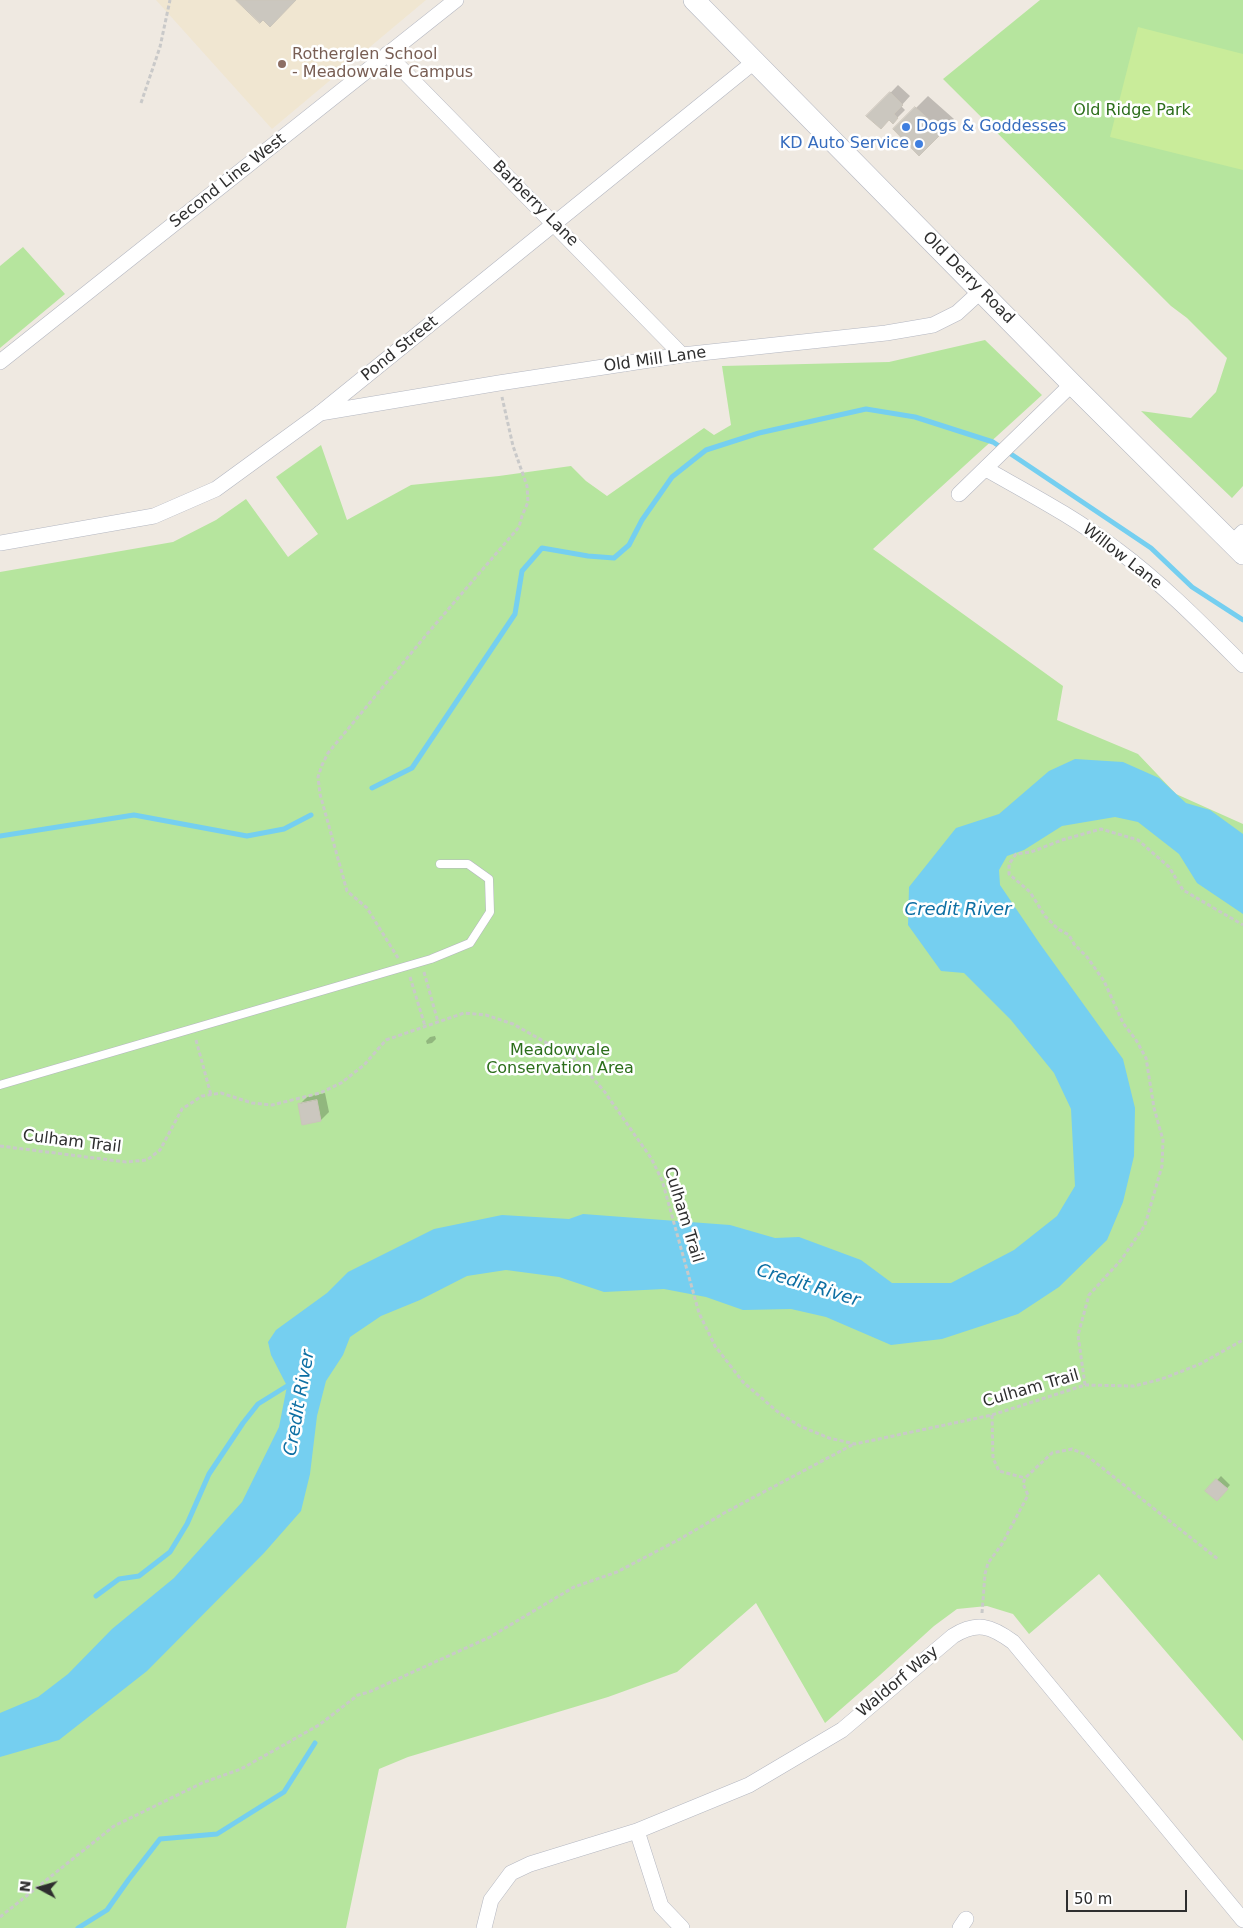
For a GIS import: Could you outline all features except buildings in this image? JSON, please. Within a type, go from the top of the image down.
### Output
[{"type":"street","name":"Second Line West","points":[[0,362],[456,0]]},
{"type":"street","name":"Old Derry Road","points":[[694,0],[1072,384],[1239,543]]},
{"type":"street","name":"Barberry Lane","points":[[387,54],[682,355]]},
{"type":"street","name":"Pond Street","points":[[0,543],[154,516],[216,489],[320,414],[754,62]]},
{"type":"street","name":"Old Mill Lane","points":[[320,414],[499,383],[682,355],[886,333],[933,325],[957,313],[981,292]]},
{"type":"street","points":[[959,494],[991,465],[1072,384]]},
{"type":"street","name":"Willow Lane","points":[[991,465],[1116,549],[1189,611],[1243,665]]},
{"type":"street","points":[[981,1626],[998,1631],[1013,1642],[1243,1920]]},
{"type":"street","name":"Waldorf Way","points":[[484,1928],[491,1900],[511,1872],[530,1864],[637,1831],[749,1785],[842,1730],[953,1636],[963,1630],[981,1626]]},
{"type":"street","points":[[637,1831],[661,1906],[682,1928]]},
{"type":"lane","points":[[0,1085],[421,962],[470,943],[490,912],[489,878],[468,864],[440,864]]},
{"type":"path","points":[[141,103],[160,47],[170,0]]},
{"type":"path","points":[[425,1026],[406,966],[394,953],[367,908],[347,891],[322,802],[318,777],[328,753],[519,527],[528,502],[527,486],[506,424],[499,383]]},
{"type":"path","points":[[1085,1385],[1078,1335],[1089,1295],[1121,1260],[1145,1225],[1162,1166],[1163,1140],[1154,1108],[1146,1058],[1136,1040],[1123,1023],[1104,981],[1069,935],[1058,929],[1045,916],[1030,892],[1009,874],[1008,864],[1016,854],[1031,852],[1062,840],[1101,829],[1138,840],[1170,867],[1183,890],[1243,925]]},
{"type":"path","points":[[421,962],[438,1022]]},
{"type":"path","name":"Culham Trail","points":[[0,1146],[126,1162],[147,1160],[160,1150],[182,1108],[202,1096],[221,1093],[252,1103],[272,1105],[320,1093],[341,1083],[364,1065],[386,1040],[464,1013],[486,1015],[513,1024],[577,1060],[604,1091],[651,1158],[662,1180],[699,1313],[715,1346],[743,1382],[779,1413],[800,1426],[828,1438],[855,1444],[992,1415],[1085,1385],[1134,1386],[1162,1379],[1200,1364],[1243,1340]]},
{"type":"path","points":[[193,1028],[211,1095]]},
{"type":"path","points":[[992,1415],[993,1458],[999,1471],[1025,1478]]},
{"type":"path","points":[[0,1917],[114,1826],[202,1783],[241,1769],[319,1725],[358,1695],[369,1692],[490,1637],[574,1587],[617,1572],[855,1444]]},
{"type":"path","points":[[981,1626],[985,1574],[988,1563],[1002,1544],[1028,1495],[1024,1484],[1025,1478],[1052,1453],[1072,1449],[1086,1455],[1219,1560]]},
{"type":"shaded area","name":"Rotherglen School - Meadowvale Campus","points":[[156,0],[426,0],[272,129]]},
{"type":"green space","name":"Old Ridge Park","points":[[1040,0],[1243,0],[1243,486],[1232,498],[1141,411],[1191,418],[1216,392],[1227,358],[1187,318],[1171,306],[943,79]]},
{"type":"green space","points":[[1138,27],[1243,54],[1243,170],[1110,137]]},
{"type":"green space","points":[[23,247],[65,294],[0,348],[0,266]]},
{"type":"green space","name":"Meadowvale Conservation Area","points":[[985,340],[1042,395],[873,549],[1063,686],[1057,720],[1138,754],[1176,794],[1243,824],[1243,1741],[1099,1574],[1029,1634],[1013,1614],[987,1606],[957,1609],[934,1626],[825,1723],[756,1603],[677,1672],[608,1697],[408,1757],[379,1769],[346,1928],[0,1928],[0,572],[173,542],[216,520],[246,499],[288,557],[318,534],[276,477],[321,445],[347,520],[411,485],[571,466],[586,481],[607,496],[704,428],[714,435],[731,425],[722,366],[889,362]]},
{"type":"water","name":"Credit River","points":[[1075,759],[1123,762],[1159,778],[1186,803],[1210,810],[1243,834],[1243,914],[1197,883],[1179,854],[1138,822],[1115,817],[1062,826],[1024,850],[1007,856],[999,870],[1000,885],[1123,1059],[1135,1108],[1134,1156],[1123,1202],[1107,1240],[1059,1287],[1018,1314],[942,1339],[891,1345],[826,1317],[791,1309],[743,1310],[706,1297],[664,1289],[604,1292],[559,1277],[506,1270],[467,1276],[420,1300],[381,1316],[350,1337],[343,1355],[326,1381],[317,1416],[310,1474],[301,1511],[264,1553],[147,1671],[59,1740],[0,1757],[0,1713],[38,1697],[68,1674],[112,1629],[174,1578],[242,1502],[279,1427],[287,1386],[271,1355],[268,1342],[276,1330],[327,1293],[348,1272],[434,1229],[502,1215],[569,1219],[583,1214],[730,1225],[775,1238],[799,1237],[861,1260],[892,1283],[951,1283],[1014,1250],[1057,1216],[1075,1186],[1071,1109],[1054,1073],[1011,1020],[964,973],[941,971],[908,925],[909,887],[956,828],[999,814],[1049,771]]},
{"type":"waterway","points":[[372,788],[412,768],[515,614],[522,571],[542,548],[588,556],[614,558],[629,545],[642,520],[672,477],[706,450],[759,433],[866,409],[915,417],[993,442],[1151,548],[1192,587],[1243,620]]},
{"type":"waterway","points":[[0,836],[134,815],[247,836],[284,829],[311,815]]},
{"type":"waterway","points":[[96,1596],[119,1579],[139,1576],[170,1552],[187,1524],[209,1474],[243,1423],[258,1404],[287,1386]]},
{"type":"waterway","points":[[78,1928],[107,1910],[160,1839],[217,1834],[284,1792],[315,1743]]},
{"type":"place","name":"Rotherglen School - Meadowvale Campus","points":[[282,64]]},
{"type":"place","name":"Dogs & Goddesses","points":[[906,127]]},
{"type":"place","name":"KD Auto Service","points":[[919,144]]}]
